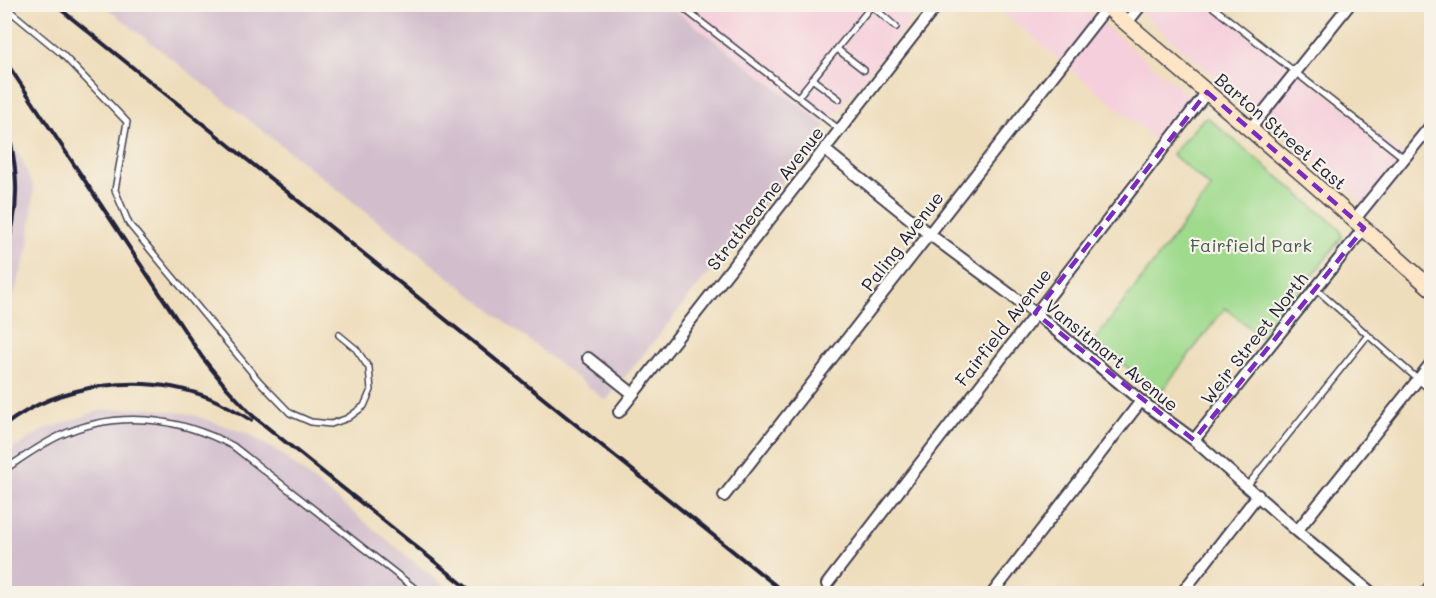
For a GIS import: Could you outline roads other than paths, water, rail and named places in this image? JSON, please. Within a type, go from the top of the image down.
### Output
[{"type":"main road","name":"Barton Street East","points":[[1105,6],[1250,129],[1431,289]]},
{"type":"street","points":[[1126,24],[1142,4]]},
{"type":"street","points":[[1250,129],[1350,4]]},
{"type":"street","name":"Paling Avenue","points":[[724,496],[1105,6]]},
{"type":"street","name":"Strathearne Avenue","points":[[619,412],[825,150],[932,7]]},
{"type":"street","name":"Fairfield Avenue","points":[[827,584],[1207,92]]},
{"type":"street","name":"Weir Street North","points":[[1194,440],[1315,288],[1404,158],[1431,124]]},
{"type":"street","name":"Vansitmart Avenue","points":[[825,150],[1194,440],[1297,531],[1373,594]]},
{"type":"street","points":[[588,357],[632,393]]},
{"type":"street","points":[[1297,531],[1431,363]]},
{"type":"street","points":[[992,594],[1142,401]]},
{"type":"street","points":[[1181,594],[1258,495]]},
{"type":"street","points":[[1424,594],[1431,584]]},
{"type":"lane","points":[[678,4],[840,130]]},
{"type":"lane","points":[[1209,4],[1404,158]]},
{"type":"lane","points":[[798,97],[872,5],[896,27]]},
{"type":"lane","points":[[4,6],[62,54],[127,122],[115,190],[129,224],[259,381],[290,413],[311,422],[332,424],[348,418],[364,406],[370,390],[369,368],[356,349],[339,335]]},
{"type":"lane","points":[[837,49],[864,70]]},
{"type":"lane","points":[[812,79],[839,99]]},
{"type":"lane","points":[[1315,288],[1431,392]]},
{"type":"lane","points":[[1247,486],[1368,336]]},
{"type":"lane","points":[[4,470],[60,436],[94,424],[151,420],[207,432],[233,446],[422,594]]},
{"type":"railway","points":[[54,4],[786,594]]},
{"type":"railway","points":[[4,59],[202,357],[226,387],[253,416],[475,594]]},
{"type":"railway","points":[[4,113],[12,149],[16,184],[14,219],[4,255]]},
{"type":"railway","points":[[4,426],[26,411],[51,399],[76,391],[131,384],[158,385],[184,390],[215,400],[251,420]]},
{"type":"park label","name":"Fairfield Park","points":[[1251,245]]}]
